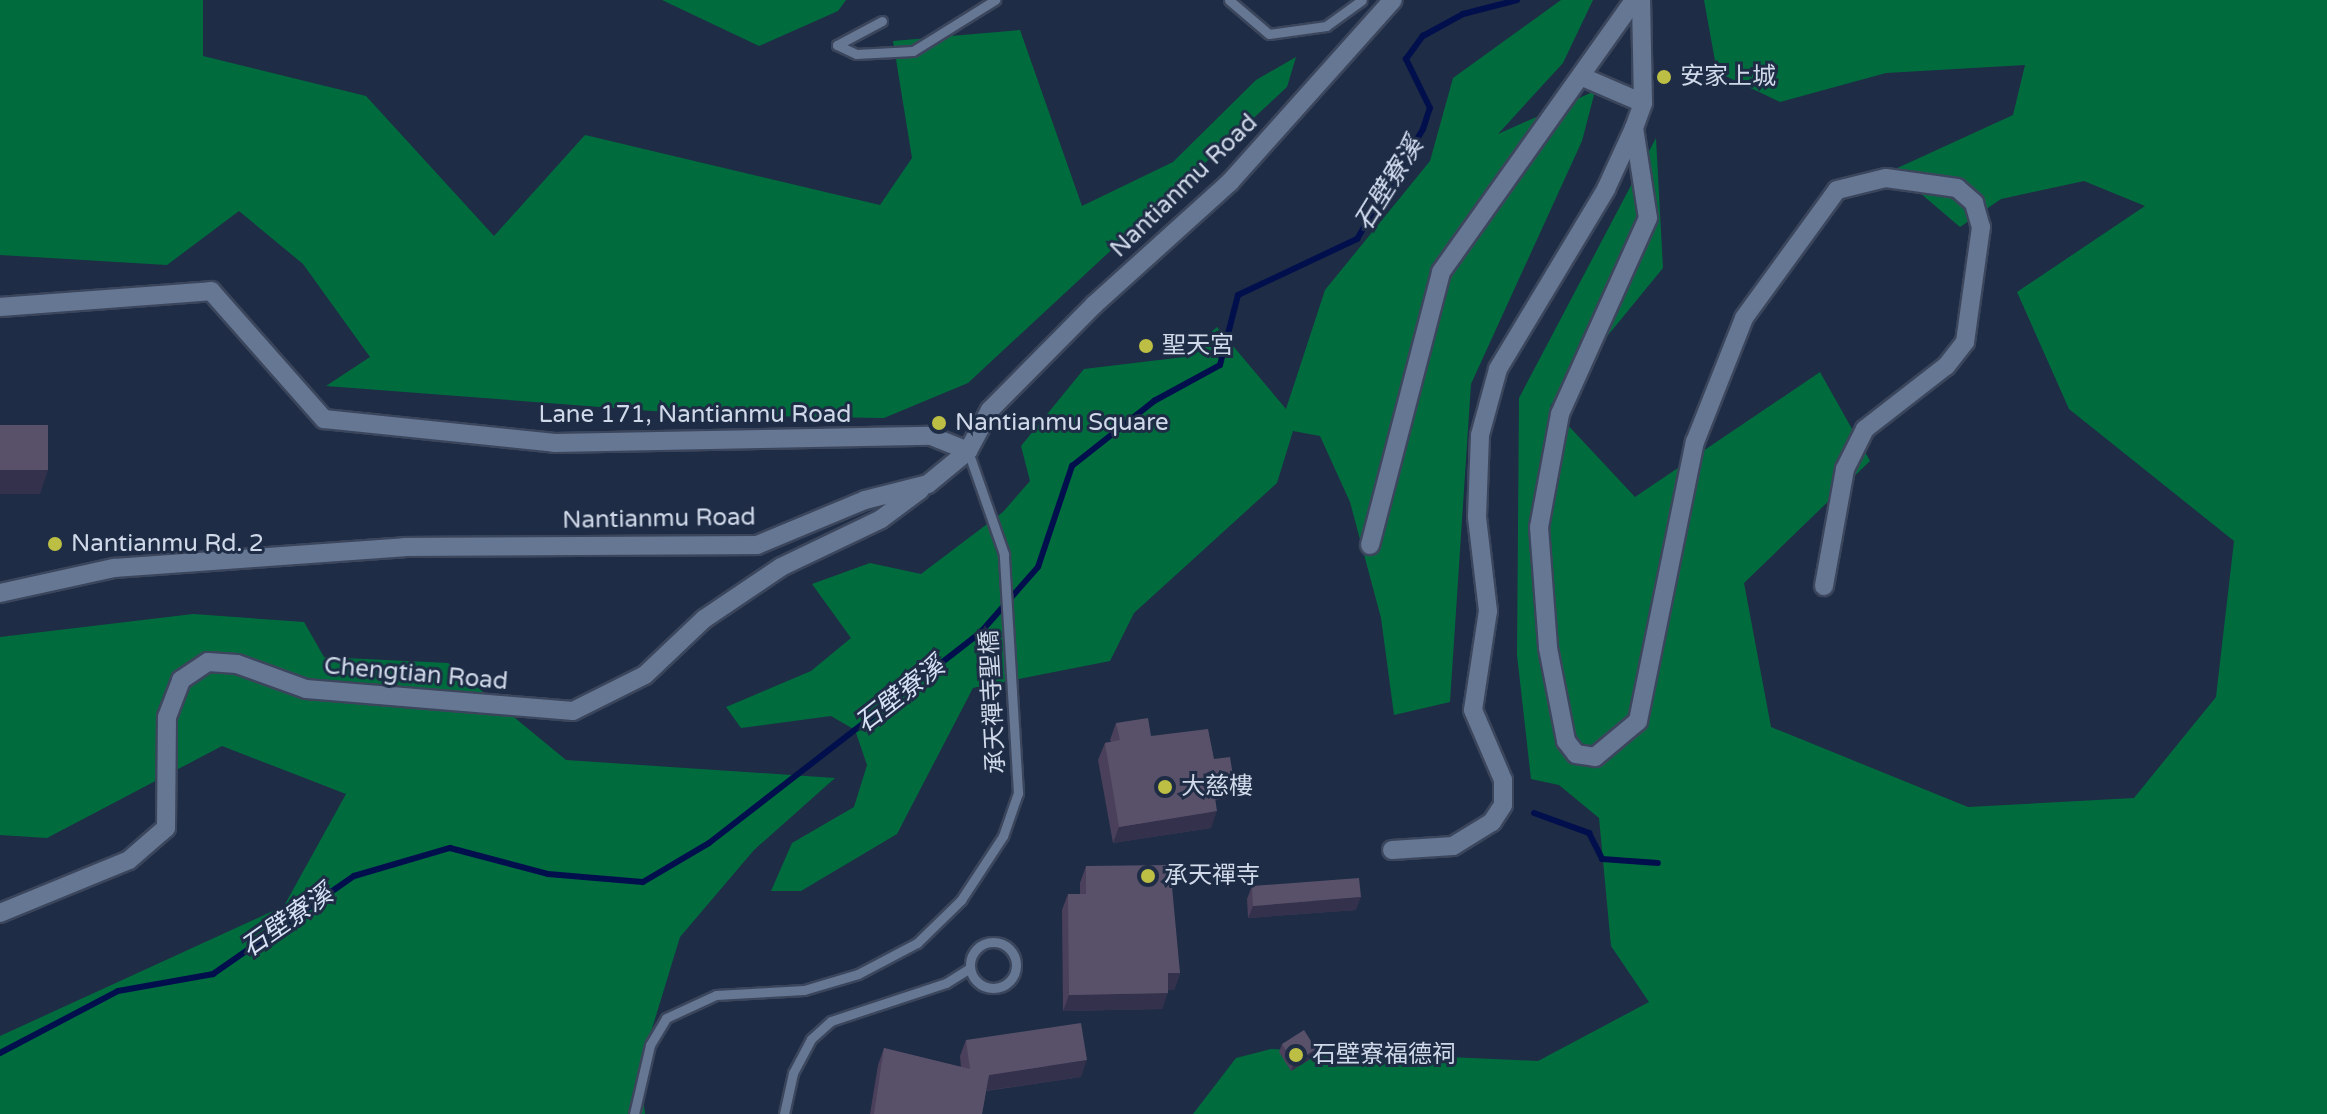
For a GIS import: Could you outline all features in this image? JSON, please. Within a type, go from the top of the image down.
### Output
[{"type":"street","name":"Nantianmu Road","points":[[3,589],[114,568],[404,547],[757,545],[865,500],[928,484],[968,451],[990,410],[1230,182],[1393,0]]},
{"type":"street","points":[[1370,545],[1441,272],[1585,78],[1634,0]]},
{"type":"street","points":[[1392,850],[1453,846],[1492,822],[1503,805],[1503,780],[1473,710],[1488,611],[1477,517],[1480,435],[1498,369],[1606,189],[1634,128],[1643,103],[1641,0]]},
{"type":"street","points":[[1585,78],[1643,103]]},
{"type":"street","points":[[1634,128],[1648,218],[1560,414],[1539,527],[1548,648],[1566,741],[1576,754],[1595,757],[1638,721],[1695,442],[1744,318],[1837,190],[1886,178],[1957,188],[1974,203],[1981,227],[1965,342],[1946,366],[1865,429],[1845,469],[1824,586]]},
{"type":"street","name":"Lane 171, Nantianmu Road","points":[[0,307],[35,300],[76,306],[211,291],[324,419],[555,443],[931,436],[968,451]]},
{"type":"street","points":[[0,298],[35,300]]},
{"type":"street","name":"Chengtian Road","points":[[0,913],[129,860],[166,828],[167,717],[181,680],[208,662],[237,664],[306,689],[573,711],[645,675],[704,619],[781,567],[881,519],[928,484]]},
{"type":"lane","points":[[882,21],[837,45],[856,54],[913,51],[954,19],[995,0]]},
{"type":"lane","points":[[1229,0],[1269,34],[1326,26],[1362,0]]},
{"type":"lane","name":"承天禪寺聖橋","points":[[634,1114],[650,1045],[666,1018],[716,995],[804,990],[917,943],[961,900],[1003,836],[1018,793],[1018,742],[1004,554],[968,451]]},
{"type":"lane","points":[[784,1114],[793,1073],[811,1039],[831,1021],[946,983],[970,968],[973,953],[992,942],[1015,960],[1014,975],[996,988],[982,986],[970,968]]},
{"type":"green space","points":[[0,0],[203,0],[203,56],[366,96],[494,236],[585,135],[880,205],[912,158],[893,41],[1020,30],[1082,206],[1173,162],[1256,80],[1296,57],[1287,87],[968,383],[884,418],[705,415],[326,386],[370,357],[303,264],[239,211],[167,265],[0,255]]},
{"type":"green space","points":[[662,0],[846,0],[838,11],[759,46]]},
{"type":"green space","points":[[1561,0],[1593,0],[1563,63],[1498,134],[1595,91],[1582,141],[1471,384],[1450,702],[1394,715],[1381,618],[1350,502],[1320,436],[1293,431],[1277,483],[1134,613],[1110,661],[973,688],[897,834],[801,891],[771,891],[792,843],[854,807],[867,765],[855,730],[831,716],[741,728],[726,707],[811,671],[851,638],[812,584],[870,563],[921,574],[1003,512],[1030,481],[1021,446],[1084,369],[1184,357],[1217,327],[1286,409],[1325,290],[1430,161],[1453,78]]},
{"type":"green space","points":[[1704,0],[2327,0],[2327,1114],[1193,1114],[1236,1058],[1271,1049],[1538,1061],[1649,1002],[1611,946],[1599,818],[1559,785],[1531,779],[1517,655],[1519,398],[1656,138],[1663,268],[1550,406],[1635,497],[1820,372],[1870,461],[1744,583],[1771,727],[1968,807],[2134,798],[2216,697],[2234,541],[2069,409],[2017,292],[2145,206],[2084,181],[2001,199],[1960,227],[1893,170],[2013,115],[2025,65],[1886,73],[1780,102],[1717,72]]},
{"type":"green space","points":[[193,614],[304,622],[324,657],[448,663],[566,760],[835,778],[754,850],[680,937],[640,1068],[645,1114],[0,1114],[0,1036],[284,906],[346,794],[222,746],[47,838],[0,835],[0,637]]},
{"type":"building","points":[[0,425],[48,425],[48,470],[0,470]]},
{"type":"building","name":"大慈樓","points":[[1148,718],[1151,736],[1208,729],[1214,759],[1230,757],[1234,782],[1213,784],[1217,811],[1119,827],[1105,743],[1120,740],[1116,723]]},
{"type":"building","points":[[1170,865],[1180,973],[1168,973],[1168,993],[1069,995],[1068,894],[1086,894],[1086,866]]},
{"type":"building","points":[[1359,878],[1361,897],[1253,906],[1252,886]]},
{"type":"building","points":[[1081,1023],[1087,1060],[989,1075],[982,1114],[874,1114],[884,1048],[970,1069],[966,1040]]},
{"type":"building","points":[[1304,1030],[1316,1049],[1294,1063],[1282,1044]]},
{"type":"waterway","name":"石壁寮溪","points":[[0,1053],[118,991],[213,974],[354,876],[450,848],[548,874],[643,882],[709,843],[980,633],[1038,567],[1072,466],[1154,401],[1220,365],[1238,295],[1357,239],[1423,129],[1430,108],[1406,59],[1423,36],[1463,14],[1517,0]]},
{"type":"waterway","points":[[1534,813],[1589,833],[1602,859],[1658,863]]},
{"type":"place","name":"安家上城","points":[[1664,77]]},
{"type":"place","name":"聖天宮","points":[[1146,346]]},
{"type":"place","name":"Nantianmu Square","points":[[939,423]]},
{"type":"place","name":"Nantianmu Rd. 2","points":[[55,544]]},
{"type":"place","name":"大慈樓","points":[[1165,787]]},
{"type":"place","name":"承天禪寺","points":[[1148,876]]},
{"type":"place","name":"石壁寮福德祠","points":[[1296,1055]]}]
